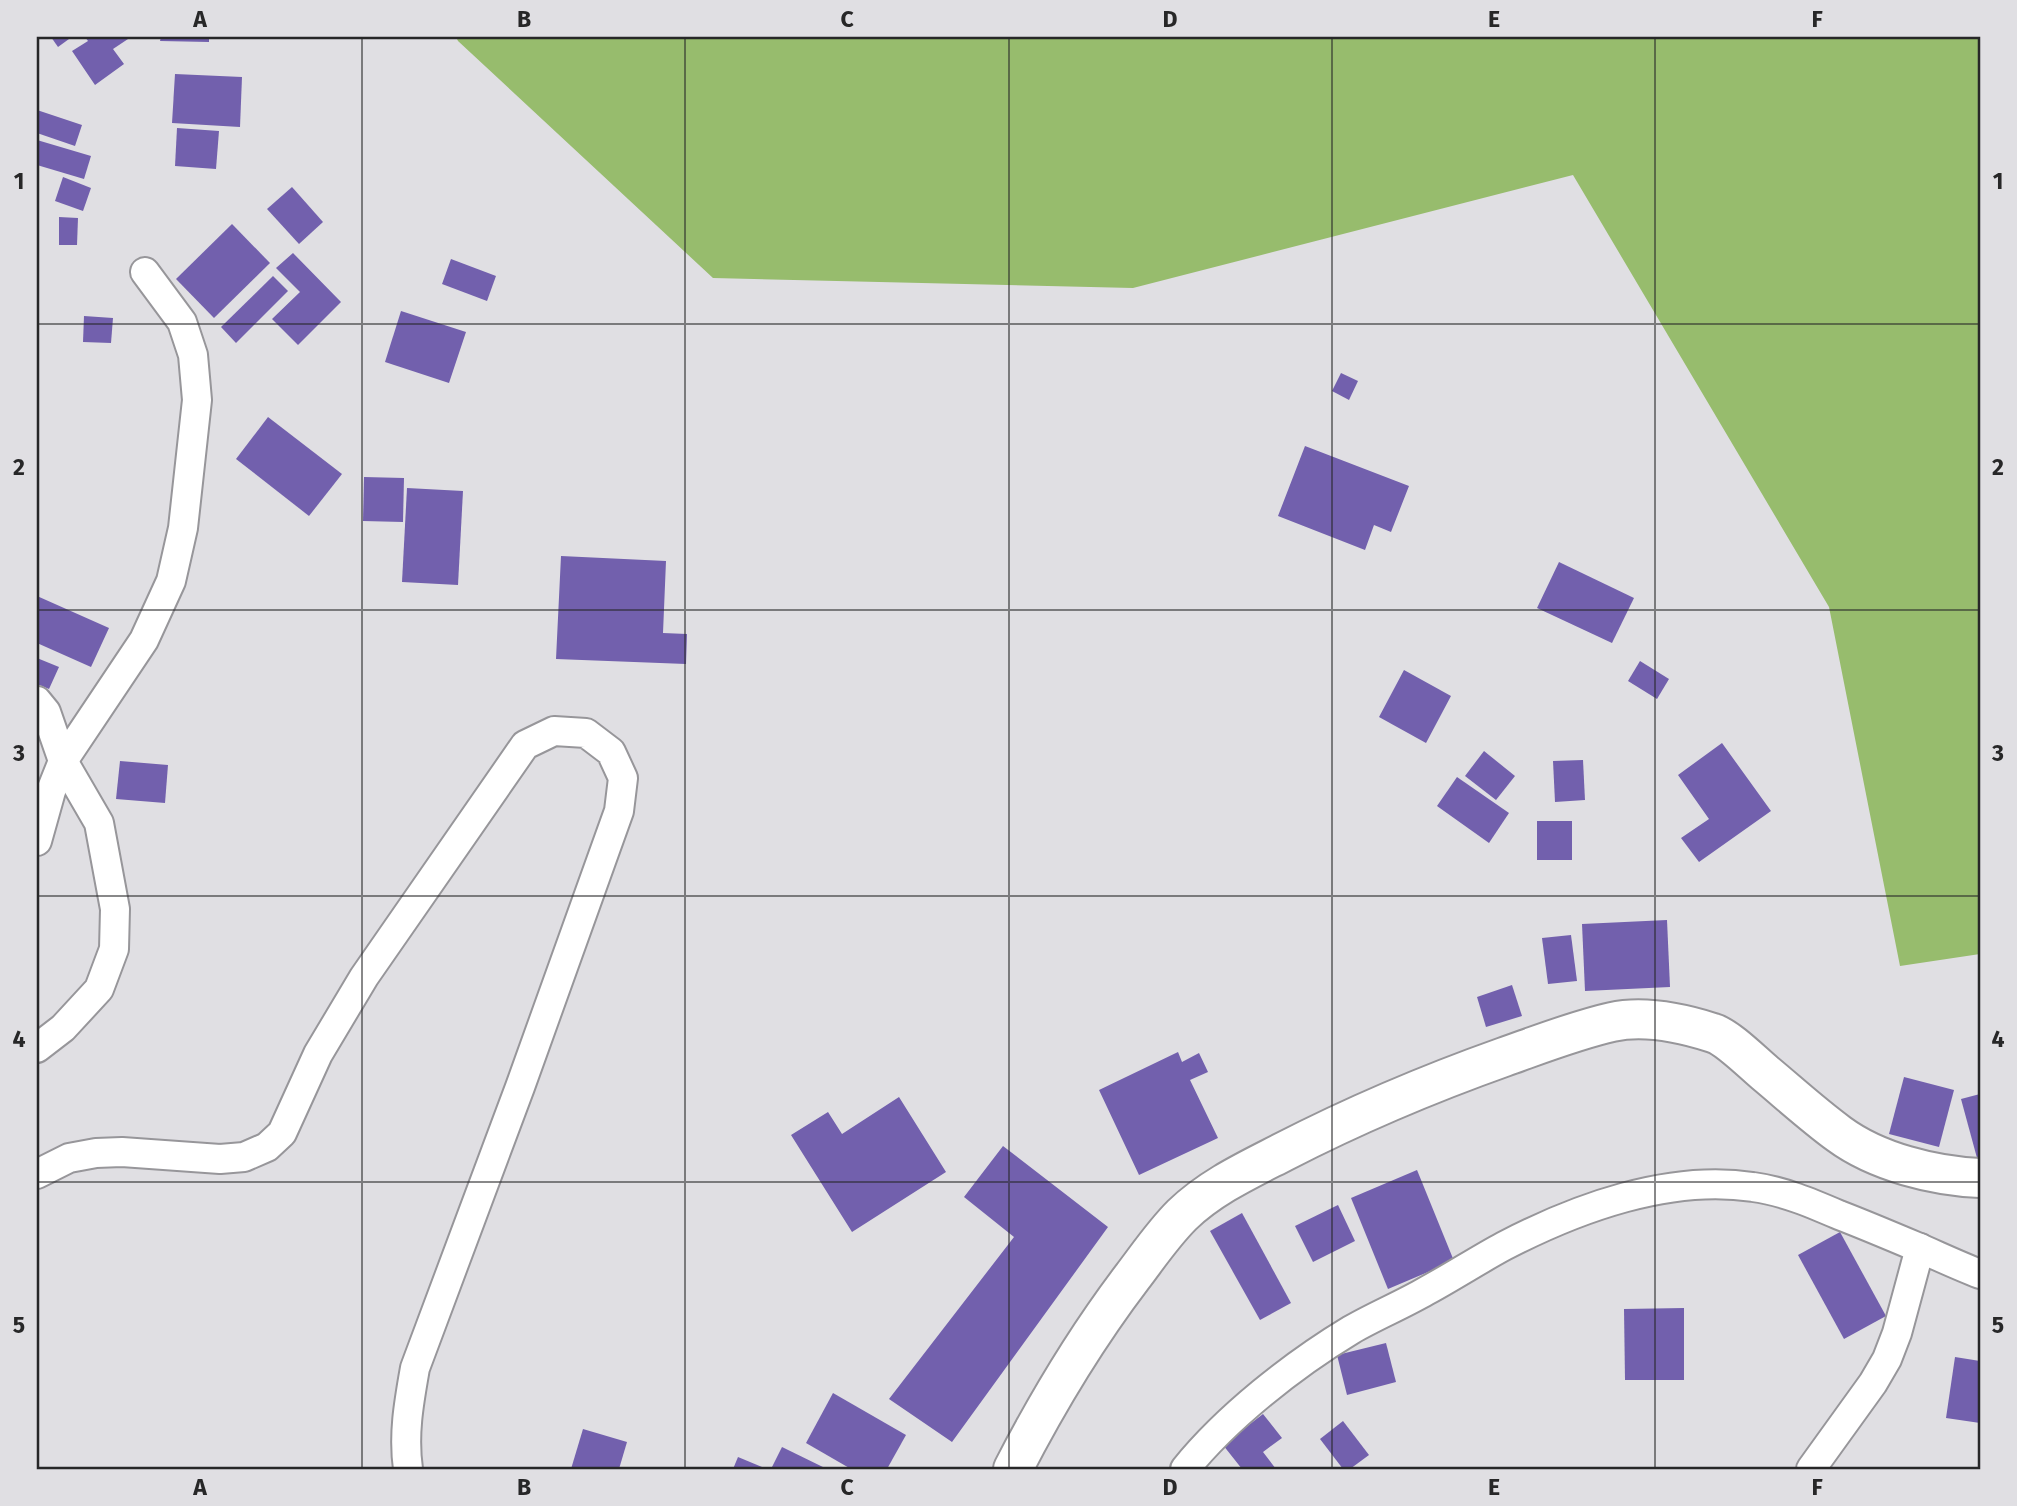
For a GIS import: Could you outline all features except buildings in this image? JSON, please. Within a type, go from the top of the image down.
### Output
[{"type":"main road","points":[[1013,1469],[1067,1369],[1102,1317],[1160,1239],[1204,1196],[1317,1135],[1382,1105],[1496,1060],[1602,1025],[1638,1020],[1691,1026],[1718,1034],[1841,1136],[1876,1154],[1914,1168],[1980,1178]]},
{"type":"street","points":[[37,841],[51,791],[63,761],[144,640],[171,581],[183,527],[197,400],[193,355],[182,322],[145,272]]},
{"type":"street","points":[[37,701],[46,712],[63,761],[99,823],[115,909],[114,949],[99,989],[63,1028],[37,1048]]},
{"type":"street","points":[[37,1174],[69,1158],[96,1153],[122,1152],[220,1159],[244,1157],[267,1147],[282,1133],[318,1054],[364,977],[526,745],[554,731],[586,733],[611,752],[623,778],[620,811],[415,1367],[407,1412],[405,1451],[408,1469]]},
{"type":"street","points":[[1185,1469],[1198,1452],[1248,1406],[1301,1364],[1351,1330],[1548,1224],[1646,1193],[1682,1186],[1719,1184],[1754,1187],[1798,1199],[1980,1274]]},
{"type":"street","points":[[1811,1469],[1873,1383],[1887,1359],[1897,1333],[1920,1248]]},
{"type":"green space","points":[[456,37],[1980,37],[1980,954],[1900,966],[1829,607],[1573,175],[1133,288],[713,278]]}]
